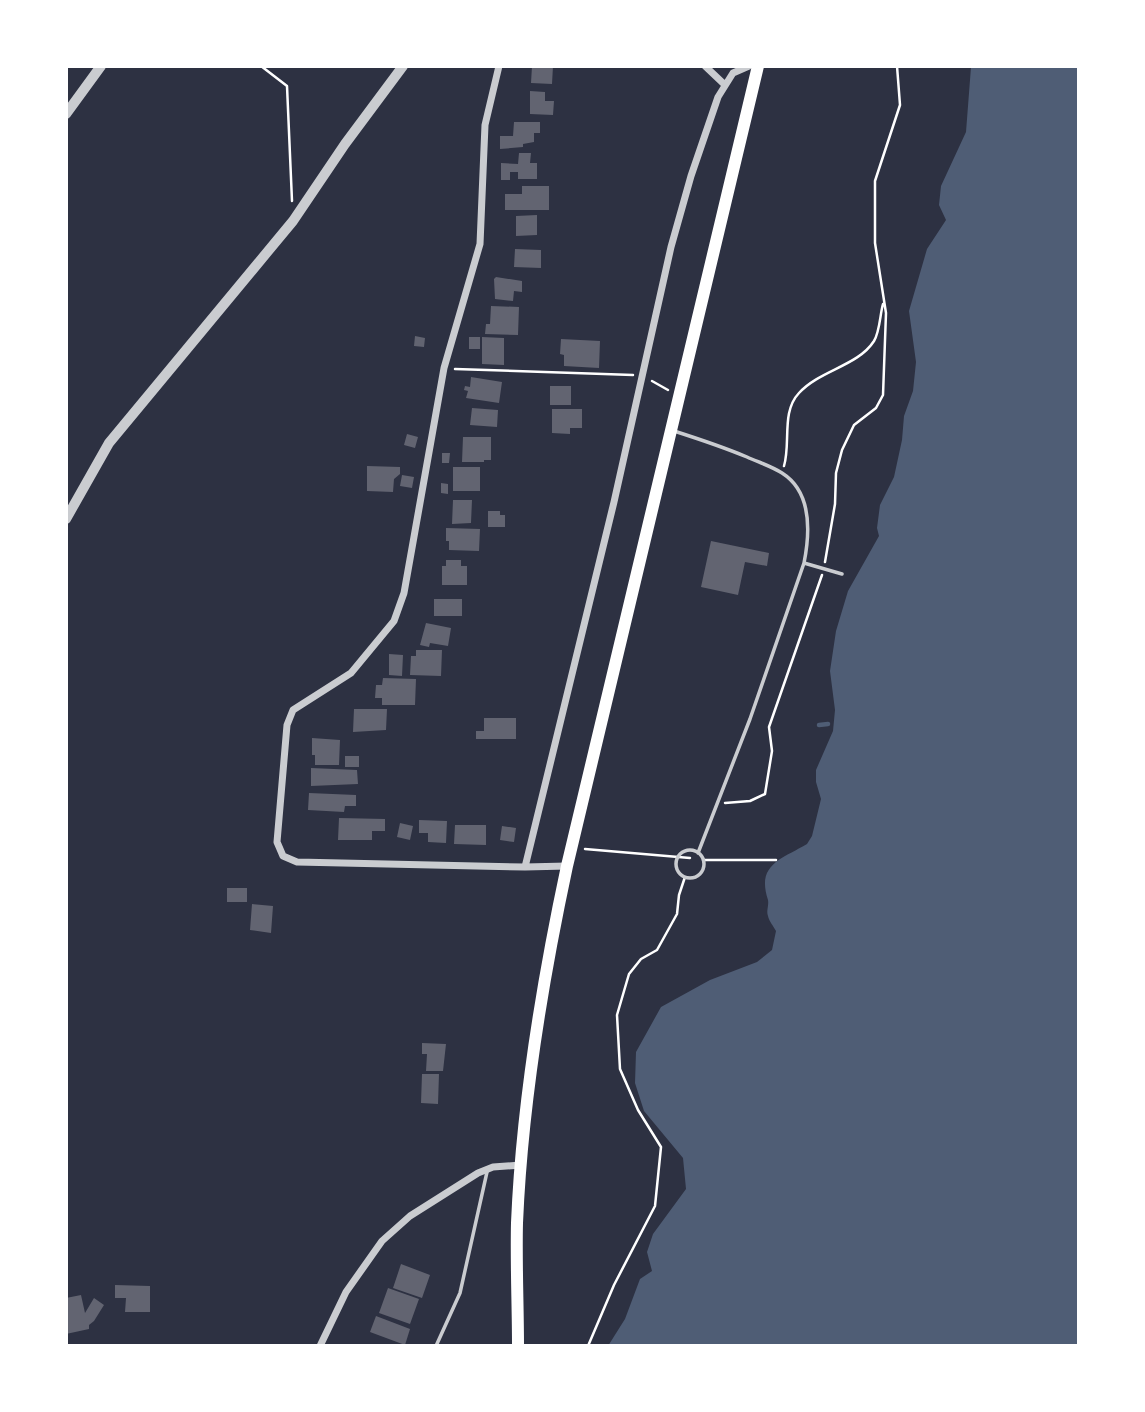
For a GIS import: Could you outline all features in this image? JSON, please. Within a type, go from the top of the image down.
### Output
[{"type":"main road","points":[[518,1346],[517,1225],[521,1166],[534,1049],[551,939],[566,866],[680,397],[754,67]]},
{"type":"street","points":[[66,114],[101,66]]},
{"type":"street","points":[[66,519],[109,443],[293,221],[345,144],[403,66]]},
{"type":"street","points":[[499,66],[485,125],[480,244],[444,368],[404,593],[394,621],[351,673],[293,710],[287,725],[276,842],[283,856],[297,862],[566,866]]},
{"type":"street","points":[[705,66],[725,85]]},
{"type":"street","points":[[525,867],[611,516],[671,247],[691,176],[708,124],[725,85],[733,74],[754,67]]},
{"type":"street","points":[[320,1346],[346,1292],[382,1241],[410,1216],[488,1170],[521,1166]]},
{"type":"lane","points":[[672,430],[715,444],[782,473],[792,482],[801,497],[808,518],[804,563],[750,719],[698,853]]},
{"type":"lane","points":[[804,563],[842,574]]},
{"type":"lane","points":[[685,851],[698,853],[703,860],[701,872],[694,877],[685,877],[677,868],[679,856],[685,851]]},
{"type":"lane","points":[[436,1346],[460,1293],[488,1170]]},
{"type":"path","points":[[261,66],[287,86],[293,221]]},
{"type":"path","points":[[782,473],[787,457],[789,417],[798,394],[824,373],[856,359],[874,340],[884,300],[875,243],[875,181],[900,105],[897,66]]},
{"type":"path","points":[[444,368],[642,375],[680,397]]},
{"type":"path","points":[[571,848],[703,860],[776,860]]},
{"type":"path","points":[[588,1346],[614,1285],[655,1206],[662,1147],[638,1110],[620,1069],[617,1015],[629,974],[640,960],[657,950],[677,914],[678,895],[685,877]]},
{"type":"water","points":[[971,67],[1078,67],[1078,1345],[608,1346],[625,1319],[640,1279],[652,1271],[647,1252],[653,1234],[686,1189],[683,1158],[644,1111],[635,1083],[636,1052],[661,1007],[710,980],[757,962],[772,950],[776,931],[767,914],[765,888],[768,870],[807,844],[812,836],[821,799],[816,770],[833,731],[835,710],[830,671],[836,631],[848,591],[879,536],[877,528],[880,505],[894,477],[904,416],[913,391],[916,362],[909,311],[927,249],[946,220],[939,205],[941,186],[966,132]]},
{"type":"building","points":[[532,66],[553,66],[552,84],[531,83]]},
{"type":"building","points":[[530,91],[545,92],[545,101],[554,101],[553,115],[530,114]]},
{"type":"building","points":[[514,122],[540,122],[540,133],[534,133],[534,142],[523,144],[523,147],[500,149],[500,136],[513,136]]},
{"type":"building","points":[[519,153],[531,153],[530,163],[537,163],[537,179],[518,179],[518,172],[510,172],[510,180],[501,180],[501,163],[518,164]]},
{"type":"building","points":[[522,186],[549,186],[549,210],[505,210],[505,194],[522,194]]},
{"type":"building","points":[[537,215],[537,235],[516,236],[516,216]]},
{"type":"building","points":[[515,249],[541,250],[541,268],[514,267]]},
{"type":"building","points":[[496,277],[522,281],[522,292],[514,291],[513,301],[495,299]]},
{"type":"building","points":[[491,306],[519,307],[518,335],[485,334],[486,324],[490,324]]},
{"type":"building","points":[[415,336],[425,338],[424,347],[414,346]]},
{"type":"building","points":[[469,337],[480,337],[480,349],[469,349]]},
{"type":"building","points":[[482,337],[504,338],[504,365],[482,364]]},
{"type":"building","points":[[561,339],[600,341],[599,368],[564,366],[564,355],[560,354]]},
{"type":"building","points":[[471,377],[502,382],[499,403],[466,398],[468,391],[464,390],[465,386],[470,387]]},
{"type":"building","points":[[550,386],[571,386],[571,405],[550,405]]},
{"type":"building","points":[[472,408],[498,410],[497,427],[470,425]]},
{"type":"building","points":[[552,409],[582,409],[582,428],[570,428],[570,434],[552,433]]},
{"type":"building","points":[[407,434],[418,437],[415,448],[404,445]]},
{"type":"building","points":[[463,437],[491,437],[491,460],[462,462]]},
{"type":"building","points":[[442,453],[450,453],[449,463],[442,463]]},
{"type":"building","points":[[367,466],[400,467],[400,474],[394,479],[393,492],[367,491]]},
{"type":"building","points":[[453,467],[480,467],[480,491],[453,491]]},
{"type":"building","points":[[402,475],[414,477],[412,488],[400,486]]},
{"type":"building","points":[[441,483],[448,484],[448,494],[441,493]]},
{"type":"building","points":[[453,500],[472,500],[471,523],[452,524]]},
{"type":"building","points":[[488,511],[500,511],[500,515],[505,515],[505,527],[488,527]]},
{"type":"building","points":[[446,528],[480,529],[479,551],[449,550]]},
{"type":"building","points":[[711,541],[769,553],[767,566],[745,562],[738,595],[701,587]]},
{"type":"building","points":[[446,560],[461,560],[461,566],[467,566],[467,585],[442,585],[442,566],[446,566]]},
{"type":"building","points":[[434,599],[462,599],[462,616],[434,616]]},
{"type":"building","points":[[426,623],[451,628],[448,646],[430,643],[429,647],[420,645]]},
{"type":"building","points":[[416,650],[442,650],[441,676],[410,675],[411,656],[416,656]]},
{"type":"building","points":[[389,654],[403,655],[402,676],[389,675]]},
{"type":"building","points":[[383,678],[416,679],[415,705],[382,705],[382,698],[375,698],[376,685],[382,685]]},
{"type":"building","points":[[354,709],[387,709],[386,730],[353,732]]},
{"type":"building","points":[[484,718],[516,718],[516,739],[476,739],[476,731],[484,731]]},
{"type":"building","points":[[312,738],[340,740],[339,765],[315,765]]},
{"type":"building","points":[[345,756],[359,756],[359,767],[345,767]]},
{"type":"building","points":[[311,768],[357,770],[358,784],[311,786]]},
{"type":"building","points":[[309,793],[356,795],[356,806],[345,806],[344,812],[308,810]]},
{"type":"building","points":[[339,818],[385,819],[385,831],[372,831],[372,840],[338,840]]},
{"type":"building","points":[[419,820],[447,821],[446,843],[428,842],[428,833],[419,833]]},
{"type":"building","points":[[400,823],[413,826],[410,840],[397,837]]},
{"type":"building","points":[[455,825],[486,825],[486,845],[454,844]]},
{"type":"building","points":[[502,826],[516,828],[514,842],[500,840]]},
{"type":"building","points":[[227,888],[247,888],[247,902],[227,902]]},
{"type":"building","points":[[252,904],[273,906],[271,933],[250,930]]},
{"type":"building","points":[[422,1043],[446,1044],[443,1071],[426,1071],[427,1054],[422,1054]]},
{"type":"building","points":[[422,1074],[439,1074],[438,1104],[421,1103]]},
{"type":"building","points":[[401,1264],[430,1275],[422,1298],[393,1288]]},
{"type":"building","points":[[115,1285],[150,1286],[150,1312],[125,1312],[126,1298],[115,1298]]},
{"type":"building","points":[[388,1288],[419,1299],[410,1324],[379,1313]]},
{"type":"building","points":[[81,1295],[85,1313],[94,1298],[104,1305],[89,1325],[89,1329],[66,1334],[66,1298]]},
{"type":"building","points":[[376,1316],[410,1329],[405,1345],[370,1332]]},
{"type":"waterway","points":[[819,725],[828,724]]}]
